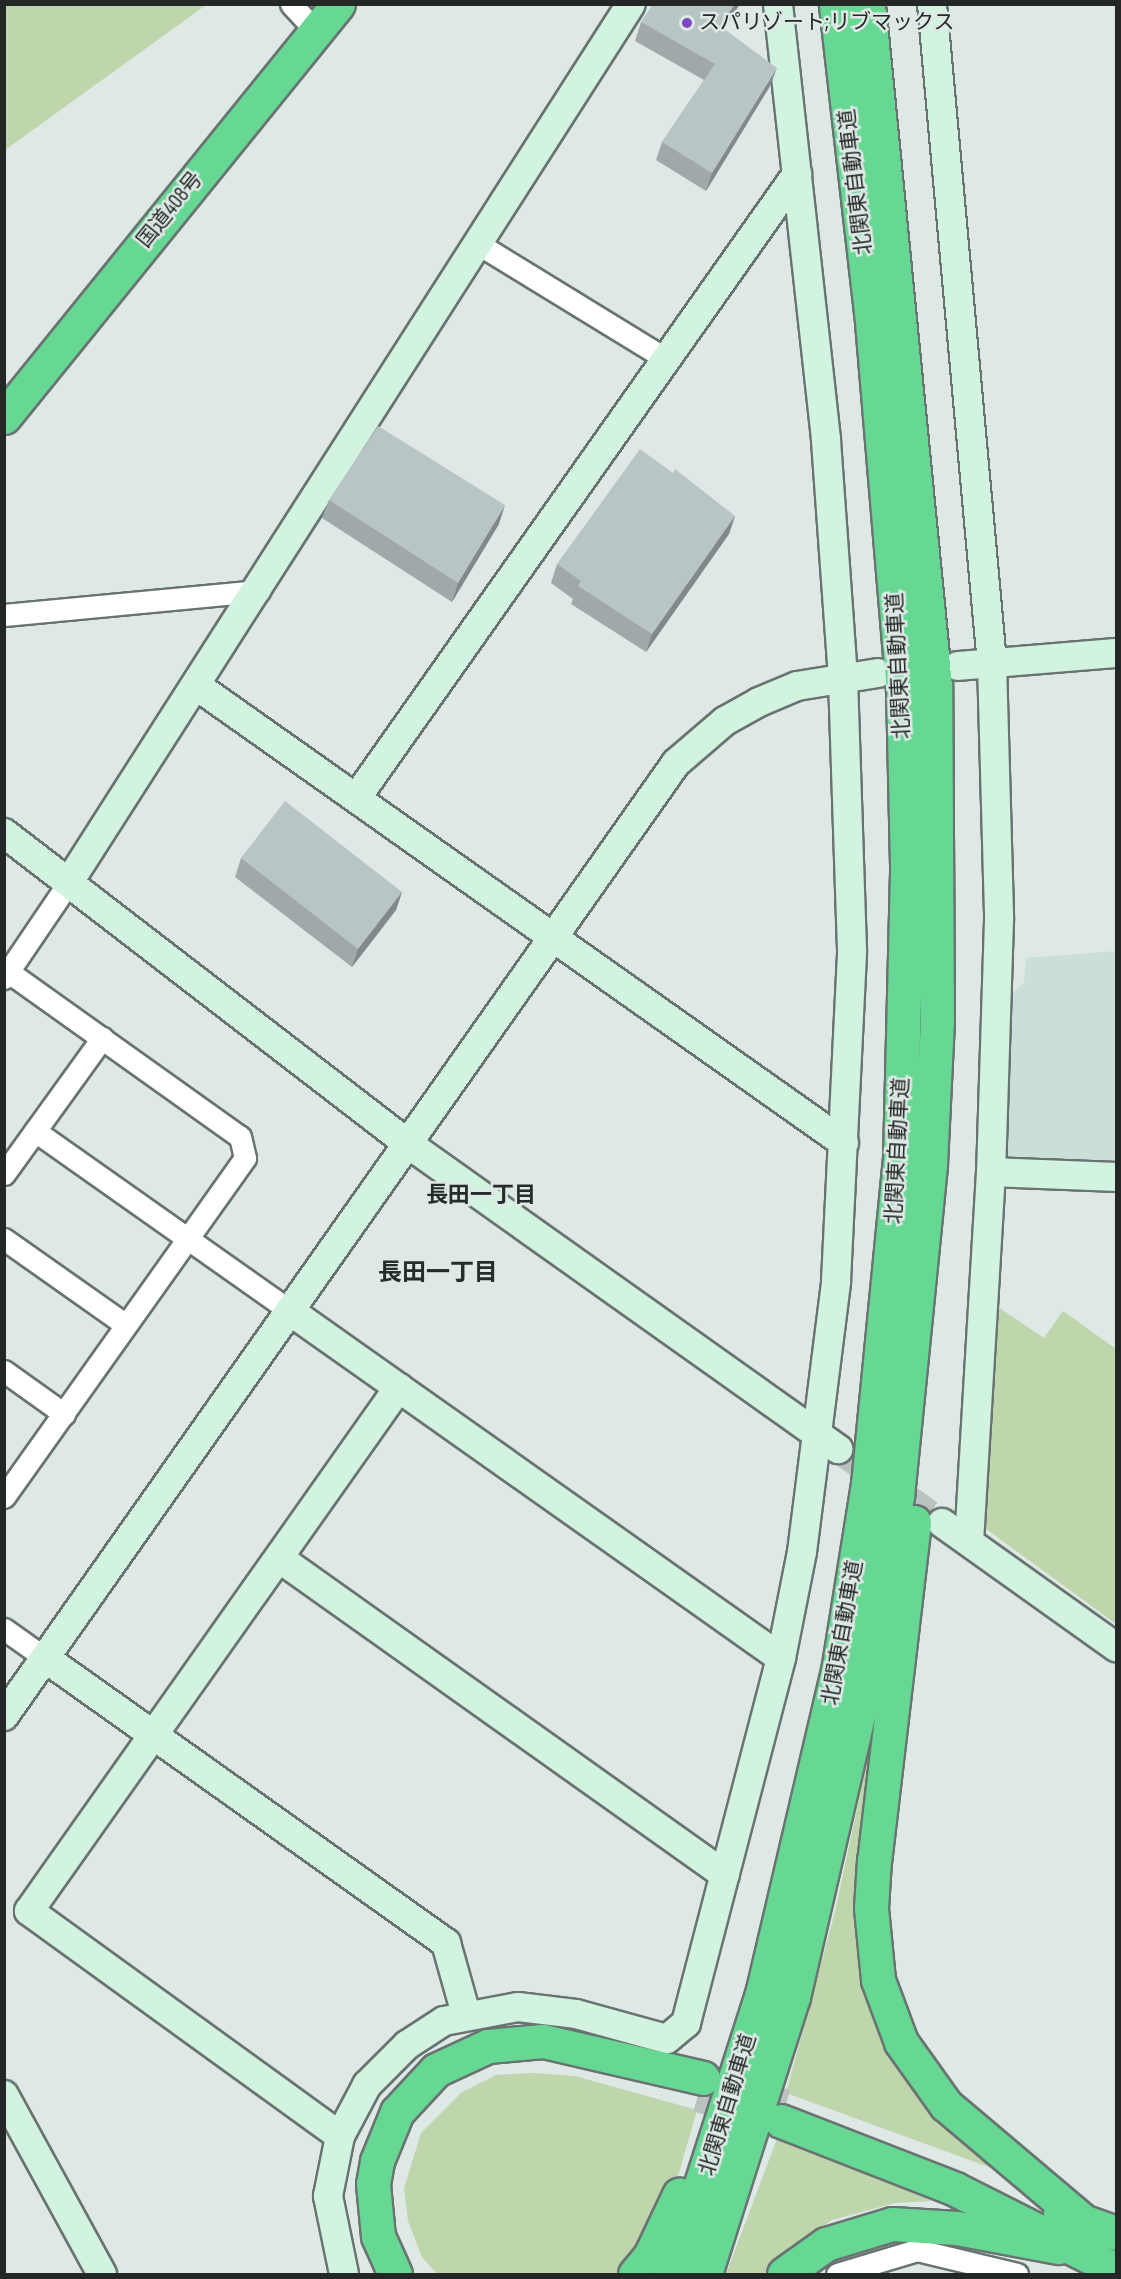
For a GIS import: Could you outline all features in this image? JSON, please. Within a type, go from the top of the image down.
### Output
[{"type":"highway","name":"国道408号","points":[[4,417],[338,4]]},
{"type":"highway","name":"北関東自動車道","points":[[672,2274],[763,1990],[812,1794],[840,1659],[885,1341],[900,1158],[907,865],[890,519],[836,4]]},
{"type":"highway","name":"北関東自動車道","points":[[705,2274],[793,1997],[865,1684],[897,1496],[930,1164],[937,1022],[935,686],[868,4]]},
{"type":"highway","points":[[930,1164],[929,1348],[874,1860],[873,1945],[888,2012],[919,2073],[980,2138],[1081,2218]]},
{"type":"highway","points":[[635,2274],[668,2224],[699,2145],[750,1983],[774,1883],[812,1794]]},
{"type":"highway","points":[[395,2274],[376,2226],[377,2161],[397,2112],[436,2070],[488,2046],[543,2041],[700,2087],[545,2060],[488,2065],[458,2077],[408,2128],[393,2172],[396,2231],[417,2274]]},
{"type":"highway","points":[[1116,2233],[1081,2218],[1029,2205],[783,2113],[955,2189],[1065,2248],[1116,2270]]},
{"type":"highway","points":[[784,2274],[826,2244],[892,2224],[957,2228],[1018,2243],[1065,2248]]},
{"type":"street","points":[[291,4],[316,32]]},
{"type":"street","points":[[4,1497],[245,1158],[240,1137],[102,1038],[7,975],[259,591],[631,4]]},
{"type":"street","points":[[344,2274],[328,2196],[340,2136],[367,2085],[389,2060],[444,2021],[466,2014],[518,2007],[576,2014],[667,2039],[677,2034],[693,1999],[781,1659],[826,1441],[844,1143],[852,950],[843,678],[826,439],[778,4]]},
{"type":"street","points":[[932,4],[992,663],[999,920],[991,1172],[969,1541]]},
{"type":"street","points":[[357,797],[797,174]]},
{"type":"street","points":[[480,245],[666,359]]},
{"type":"street","points":[[4,615],[259,591]]},
{"type":"street","points":[[958,666],[1116,653]]},
{"type":"street","points":[[4,1716],[676,763],[700,740],[759,702],[797,686],[878,673]]},
{"type":"street","points":[[197,686],[844,1143]]},
{"type":"street","points":[[4,833],[407,1143],[826,1441]]},
{"type":"street","points":[[4,1174],[102,1038]]},
{"type":"street","points":[[35,1131],[781,1659]]},
{"type":"street","points":[[991,1172],[1116,1177]]},
{"type":"street","points":[[4,1239],[126,1325]]},
{"type":"street","points":[[4,1371],[64,1414]]},
{"type":"street","points":[[340,2136],[29,1911],[399,1387]]},
{"type":"street","points":[[942,1523],[1116,1647]]},
{"type":"street","points":[[279,1558],[725,1875]]},
{"type":"street","points":[[4,1629],[446,1943],[466,2014]]},
{"type":"street","points":[[9,2112],[102,2274]]},
{"type":"street","points":[[837,2274],[917,2250],[1017,2274]]},
{"type":"shaded area","points":[[1116,951],[1116,1163],[1017,1162],[1005,1153],[1010,994],[1024,983],[1026,958]]},
{"type":"green space","points":[[5,4],[206,4],[206,5],[5,150]]},
{"type":"green space","points":[[998,1307],[1044,1338],[1063,1311],[1116,1349],[1116,1624],[982,1526]]},
{"type":"green space","points":[[876,1720],[866,1975],[997,2170],[786,2093],[835,1912]]},
{"type":"green space","points":[[533,2073],[575,2076],[697,2110],[674,2190],[622,2274],[437,2274],[422,2257],[408,2221],[404,2188],[421,2133],[462,2092],[496,2075]]},
{"type":"green space","points":[[778,2136],[932,2201],[895,2203],[832,2220],[778,2257],[764,2274],[726,2274]]},
{"type":"building","points":[[653,4],[735,4],[720,26],[777,68],[712,173],[662,142],[715,64],[641,22]]},
{"type":"building","points":[[378,426],[505,505],[458,583],[329,500]]},
{"type":"building","points":[[640,449],[673,473],[675,469],[735,516],[652,634],[578,586],[581,581],[557,564]]},
{"type":"building","points":[[285,801],[402,892],[358,949],[241,858]]},
{"type":"tunnel","points":[[838,1449],[942,1523]]},
{"type":"tunnel","points":[[733,2088],[785,2105]]},
{"type":"tunnel","points":[[698,2095],[753,2112]]},
{"type":"place","name":"スパリゾート;リブマックス","points":[[687,23]]},
{"type":"district","name":"長田一丁目","points":[[481,1196]]},
{"type":"district","name":"長田一丁目","points":[[438,1273]]}]
